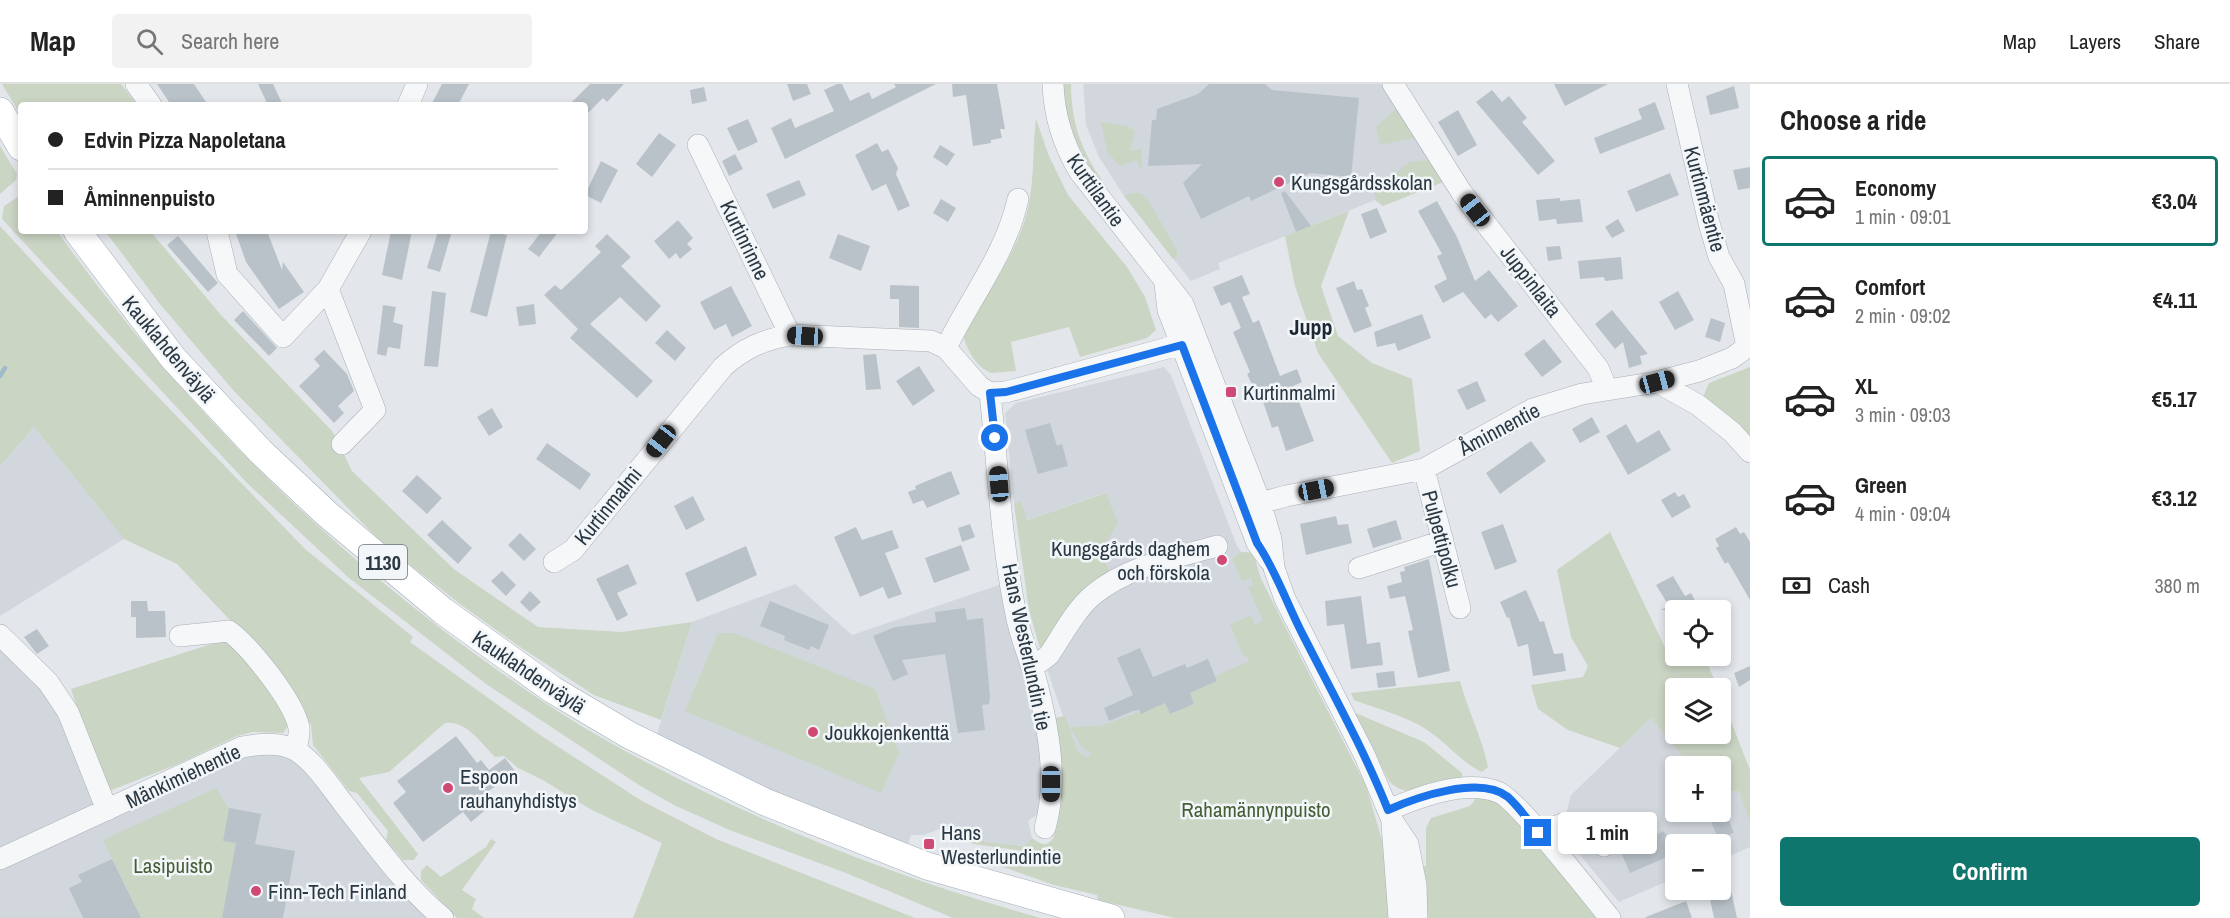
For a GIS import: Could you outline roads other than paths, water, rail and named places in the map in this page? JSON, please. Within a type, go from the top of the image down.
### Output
[{"type":"main road","points":[[0,111],[18,142]]},
{"type":"main road","name":"Kauklahdenväylä","points":[[79,234],[173,358],[261,452],[327,514],[442,611],[544,684],[629,735],[765,802],[927,866],[1111,918]]},
{"type":"street","points":[[136,84],[149,102]]},
{"type":"street","points":[[409,102],[417,84]]},
{"type":"street","name":"Kurttilantie","points":[[1053,84],[1054,106],[1068,153],[1078,171],[1183,304],[1189,342],[1253,505],[1271,538],[1274,568],[1285,599],[1337,691],[1390,815],[1408,844],[1416,885],[1417,918]]},
{"type":"street","name":"Juppinlaita","points":[[1393,84],[1462,193],[1598,368],[1607,389]]},
{"type":"street","name":"Kurtinmäentie","points":[[1677,84],[1709,224],[1719,257],[1734,284],[1748,346]]},
{"type":"street","name":"Kurtinrinne","points":[[698,145],[790,335]]},
{"type":"street","points":[[1018,199],[1013,223],[1004,243],[946,348],[980,386],[990,393],[1006,392],[1189,342]]},
{"type":"street","points":[[218,234],[227,274],[283,337],[323,295],[359,234]]},
{"type":"street","points":[[323,295],[375,411],[342,444]]},
{"type":"street","name":"Kurtinmalmi","points":[[554,562],[573,550],[723,367],[752,345],[790,335],[931,341],[946,348]]},
{"type":"street","name":"Åminnentie","points":[[1253,505],[1424,470],[1533,409],[1607,389],[1657,382],[1719,364],[1748,346]]},
{"type":"street","points":[[1657,382],[1698,405],[1732,432],[1750,452]]},
{"type":"street","name":"Hans Westerlundin tie","points":[[990,393],[1008,569],[1017,621],[1031,663],[1051,763],[1051,806],[1045,828]]},
{"type":"street","name":"Pulpettipolku","points":[[1424,470],[1460,608]]},
{"type":"street","points":[[1359,568],[1443,541]]},
{"type":"street","points":[[1031,663],[1040,662],[1049,655],[1092,596],[1122,576],[1142,567],[1217,546]]},
{"type":"street","points":[[180,636],[228,631],[242,641],[280,690],[299,728],[296,750],[318,771],[402,876],[443,918]]},
{"type":"street","points":[[0,635],[48,682],[68,712],[107,810]]},
{"type":"street","name":"Mänkimiehentie","points":[[0,859],[242,747],[258,744],[296,750]]},
{"type":"street","points":[[1390,815],[1408,801],[1473,786],[1499,792],[1508,797],[1611,918]]},
{"type":"street","name":"Kurttilantie","points":[[1390,815],[1400,918]]},
{"type":"street","points":[[1538,833],[1562,824],[1605,846]]},
{"type":"waterway","points":[[0,376],[5,368]]},
{"type":"place","name":"Kungsgårdsskolan","points":[[1279,182]]},
{"type":"place","name":"Kurtinmalmi","points":[[1231,392]]},
{"type":"place","name":"Kungsgårds daghem och förskola","points":[[1222,560]]},
{"type":"place","name":"Joukkojenkenttä","points":[[813,732]]},
{"type":"place","name":"Espoon rauhanyhdistys","points":[[448,788]]},
{"type":"place","name":"Hans Westerlundintie","points":[[929,844]]},
{"type":"place","name":"Finn-Tech Finland","points":[[256,891]]},
{"type":"district","name":"Jupp","points":[[1311,327]]},
{"type":"park label","name":"Rahamännynpuisto","points":[[1256,809]]},
{"type":"park label","name":"Lasipuisto","points":[[173,865]]}]
